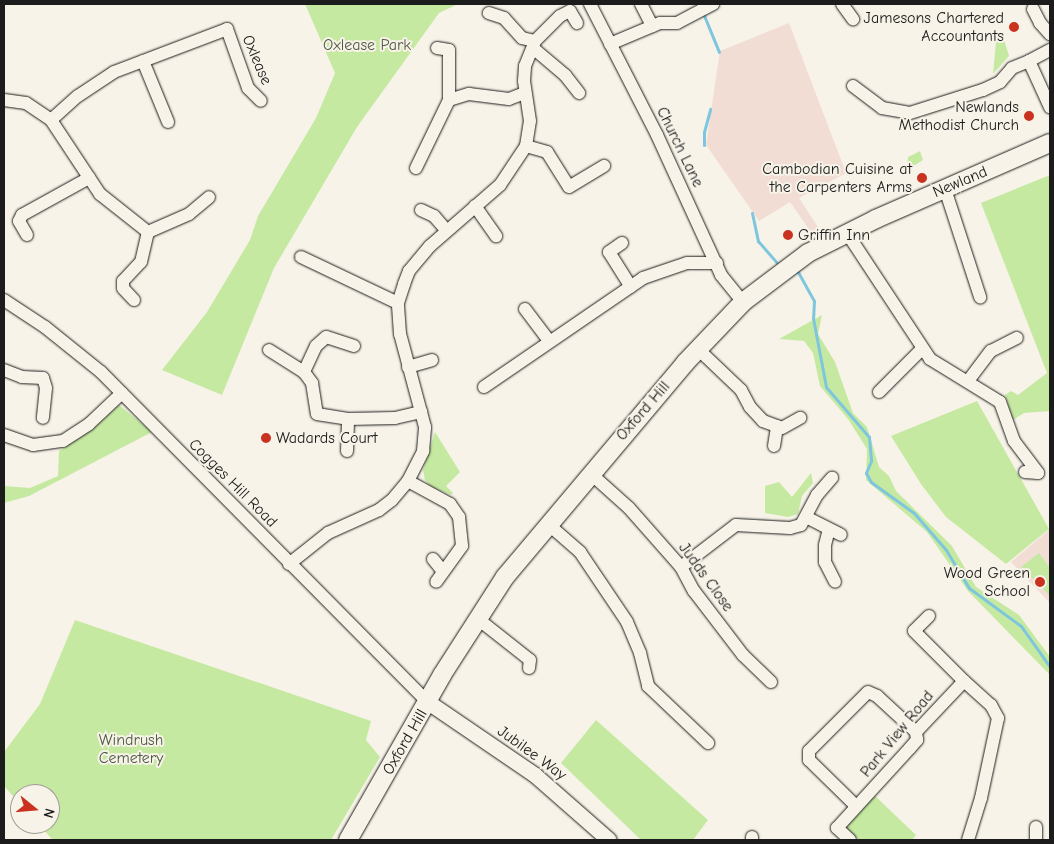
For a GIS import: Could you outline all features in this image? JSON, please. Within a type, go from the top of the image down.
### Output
[{"type":"main road","name":"Newland","points":[[743,302],[808,253],[847,233],[1050,143]]},
{"type":"main road","name":"Oxford Hill","points":[[348,840],[428,702],[505,577],[590,473],[743,302]]},
{"type":"street","name":"Church Lane","points":[[590,4],[717,264],[731,290],[743,302]]},
{"type":"street","points":[[640,4],[652,26]]},
{"type":"street","points":[[610,44],[652,26],[677,23],[713,4]]},
{"type":"street","points":[[842,4],[853,20]]},
{"type":"street","points":[[1033,9],[1040,23],[1050,34]]},
{"type":"street","points":[[289,564],[328,533],[379,510],[408,481],[424,446],[421,412],[400,334],[398,303],[410,271],[446,230],[506,180],[526,146],[530,121],[525,94],[525,66],[534,45],[560,16],[570,11],[577,23]]},
{"type":"street","points":[[489,14],[504,18],[522,38],[534,45],[565,75],[579,93]]},
{"type":"street","name":"Oxlease","points":[[51,120],[100,80],[143,61],[227,29],[248,88],[261,101]]},
{"type":"street","points":[[416,168],[449,100],[449,50],[437,48]]},
{"type":"street","points":[[853,86],[882,108],[910,113],[983,90],[1000,82],[1012,68],[1050,50]]},
{"type":"street","points":[[143,61],[168,122]]},
{"type":"street","points":[[1029,61],[1050,107]]},
{"type":"street","points":[[449,100],[469,94],[509,99],[525,94]]},
{"type":"street","points":[[4,100],[26,103],[51,120],[89,178],[118,210],[148,232]]},
{"type":"street","points":[[526,146],[547,152],[571,193],[604,166]]},
{"type":"street","points":[[27,235],[19,221],[22,215],[89,178]]},
{"type":"street","points":[[945,189],[980,296]]},
{"type":"street","points":[[148,232],[189,214],[209,197]]},
{"type":"street","points":[[474,206],[496,236]]},
{"type":"street","points":[[421,210],[434,216],[446,230]]},
{"type":"street","points":[[134,300],[123,288],[123,281],[140,262],[148,232]]},
{"type":"street","points":[[847,233],[930,359],[1000,402],[1014,441],[1038,473],[1025,472]]},
{"type":"street","points":[[622,243],[609,252],[631,287]]},
{"type":"street","points":[[301,257],[398,303]]},
{"type":"street","points":[[484,387],[549,341],[662,269],[701,261],[717,264]]},
{"type":"street","name":"Cogges Hill Road","points":[[4,300],[78,352],[122,393],[289,564],[428,702]]},
{"type":"street","points":[[525,309],[549,341]]},
{"type":"street","points":[[304,372],[316,346],[326,337],[354,346]]},
{"type":"street","points":[[968,381],[991,351],[1017,338]]},
{"type":"street","points":[[879,392],[922,349]]},
{"type":"street","points":[[269,350],[304,372],[312,383],[317,414],[348,419],[396,418],[421,412]]},
{"type":"street","points":[[699,350],[741,390],[757,416],[782,428],[800,418]]},
{"type":"street","points":[[408,367],[432,360]]},
{"type":"street","points":[[4,370],[22,377],[43,378],[46,388],[43,418]]},
{"type":"street","points":[[4,435],[33,445],[63,441],[88,424],[122,393]]},
{"type":"street","points":[[347,451],[348,419]]},
{"type":"street","points":[[774,446],[777,426]]},
{"type":"street","name":"Judds Close","points":[[590,473],[629,508],[681,566],[694,591],[743,655],[771,682]]},
{"type":"street","points":[[681,566],[736,525],[790,528],[801,525],[817,494],[832,478]]},
{"type":"street","points":[[408,481],[450,504],[459,517],[462,546],[442,570],[436,582]]},
{"type":"street","points":[[806,517],[835,532],[824,545],[825,562],[835,582]]},
{"type":"street","points":[[548,524],[580,552],[627,622],[640,653],[648,686],[708,743]]},
{"type":"street","points":[[433,559],[442,570]]},
{"type":"street","points":[[929,616],[911,634],[991,705],[998,718],[981,798],[968,840]]},
{"type":"street","points":[[478,619],[530,660],[529,668]]},
{"type":"street","name":"Park View Road","points":[[850,840],[837,828],[917,740],[916,732],[964,681]]},
{"type":"street","points":[[856,806],[809,760],[809,751],[868,692],[877,696],[916,732]]},
{"type":"street","name":"Jubilee Way","points":[[428,702],[535,775],[609,840]]},
{"type":"street","points":[[1036,827],[1036,840]]},
{"type":"shaded area","points":[[789,23],[846,173],[799,198],[818,227],[811,232],[790,202],[759,221],[706,145],[720,51]]},
{"type":"shaded area","name":"Wood Green School","points":[[1050,529],[1050,603],[1011,562]]},
{"type":"green space","name":"Oxlease Park","points":[[305,4],[458,4],[439,13],[357,127],[274,268],[222,395],[162,370],[207,312],[250,240],[258,216],[316,118],[335,73]]},
{"type":"green space","points":[[1002,33],[1009,56],[993,74],[996,42]]},
{"type":"green space","points":[[920,151],[923,160],[907,170],[908,157]]},
{"type":"green space","points":[[1050,175],[1050,411],[1024,413],[1013,420],[1005,395],[1011,391],[1018,395],[1047,373],[981,203]]},
{"type":"green space","points":[[822,315],[818,334],[835,362],[853,413],[867,427],[879,467],[889,476],[896,491],[952,546],[976,587],[1019,615],[1050,657],[1050,675],[968,591],[927,532],[866,480],[867,449],[848,419],[820,386],[813,353],[804,341],[779,339]]},
{"type":"green space","points":[[977,401],[1049,529],[1006,564],[946,517],[921,484],[891,436]]},
{"type":"green space","points":[[119,405],[152,432],[29,496],[4,503],[4,486],[30,488],[58,476],[59,451],[93,429]]},
{"type":"green space","points":[[435,432],[460,472],[446,486],[453,493],[451,495],[430,486],[425,480],[423,470]]},
{"type":"green space","points":[[811,473],[813,483],[802,496],[798,514],[788,517],[765,513],[765,486],[779,482],[792,497]]},
{"type":"green space","points":[[1039,553],[1050,568],[1050,596],[1021,567]]},
{"type":"green space","name":"Windrush Cemetery","points":[[75,620],[371,721],[366,740],[380,757],[331,840],[53,840],[47,834],[60,834],[60,784],[10,784],[10,793],[4,786],[4,752],[40,704]]},
{"type":"green space","points":[[596,720],[708,820],[693,840],[641,840],[561,763]]},
{"type":"green space","points":[[874,795],[916,835],[912,840],[859,840],[846,828]]},
{"type":"waterway","points":[[703,13],[719,52]]},
{"type":"waterway","points":[[704,145],[704,132],[710,109]]},
{"type":"waterway","points":[[752,213],[758,241],[776,262]]},
{"type":"waterway","points":[[798,272],[814,301],[813,318],[826,387],[869,437],[871,461],[866,473],[871,482],[914,513],[946,550],[969,588],[1021,626],[1050,667]]},
{"type":"place","name":"Jamesons Chartered Accountants","points":[[1014,27]]},
{"type":"place","name":"Newlands Methodist Church","points":[[1029,116]]},
{"type":"place","name":"Cambodian Cuisine at the Carpenters Arms","points":[[922,178]]},
{"type":"place","name":"Griffin Inn","points":[[788,235]]},
{"type":"place","name":"Wadards Court","points":[[266,438]]},
{"type":"place","name":"Wood Green School","points":[[1040,582]]}]
